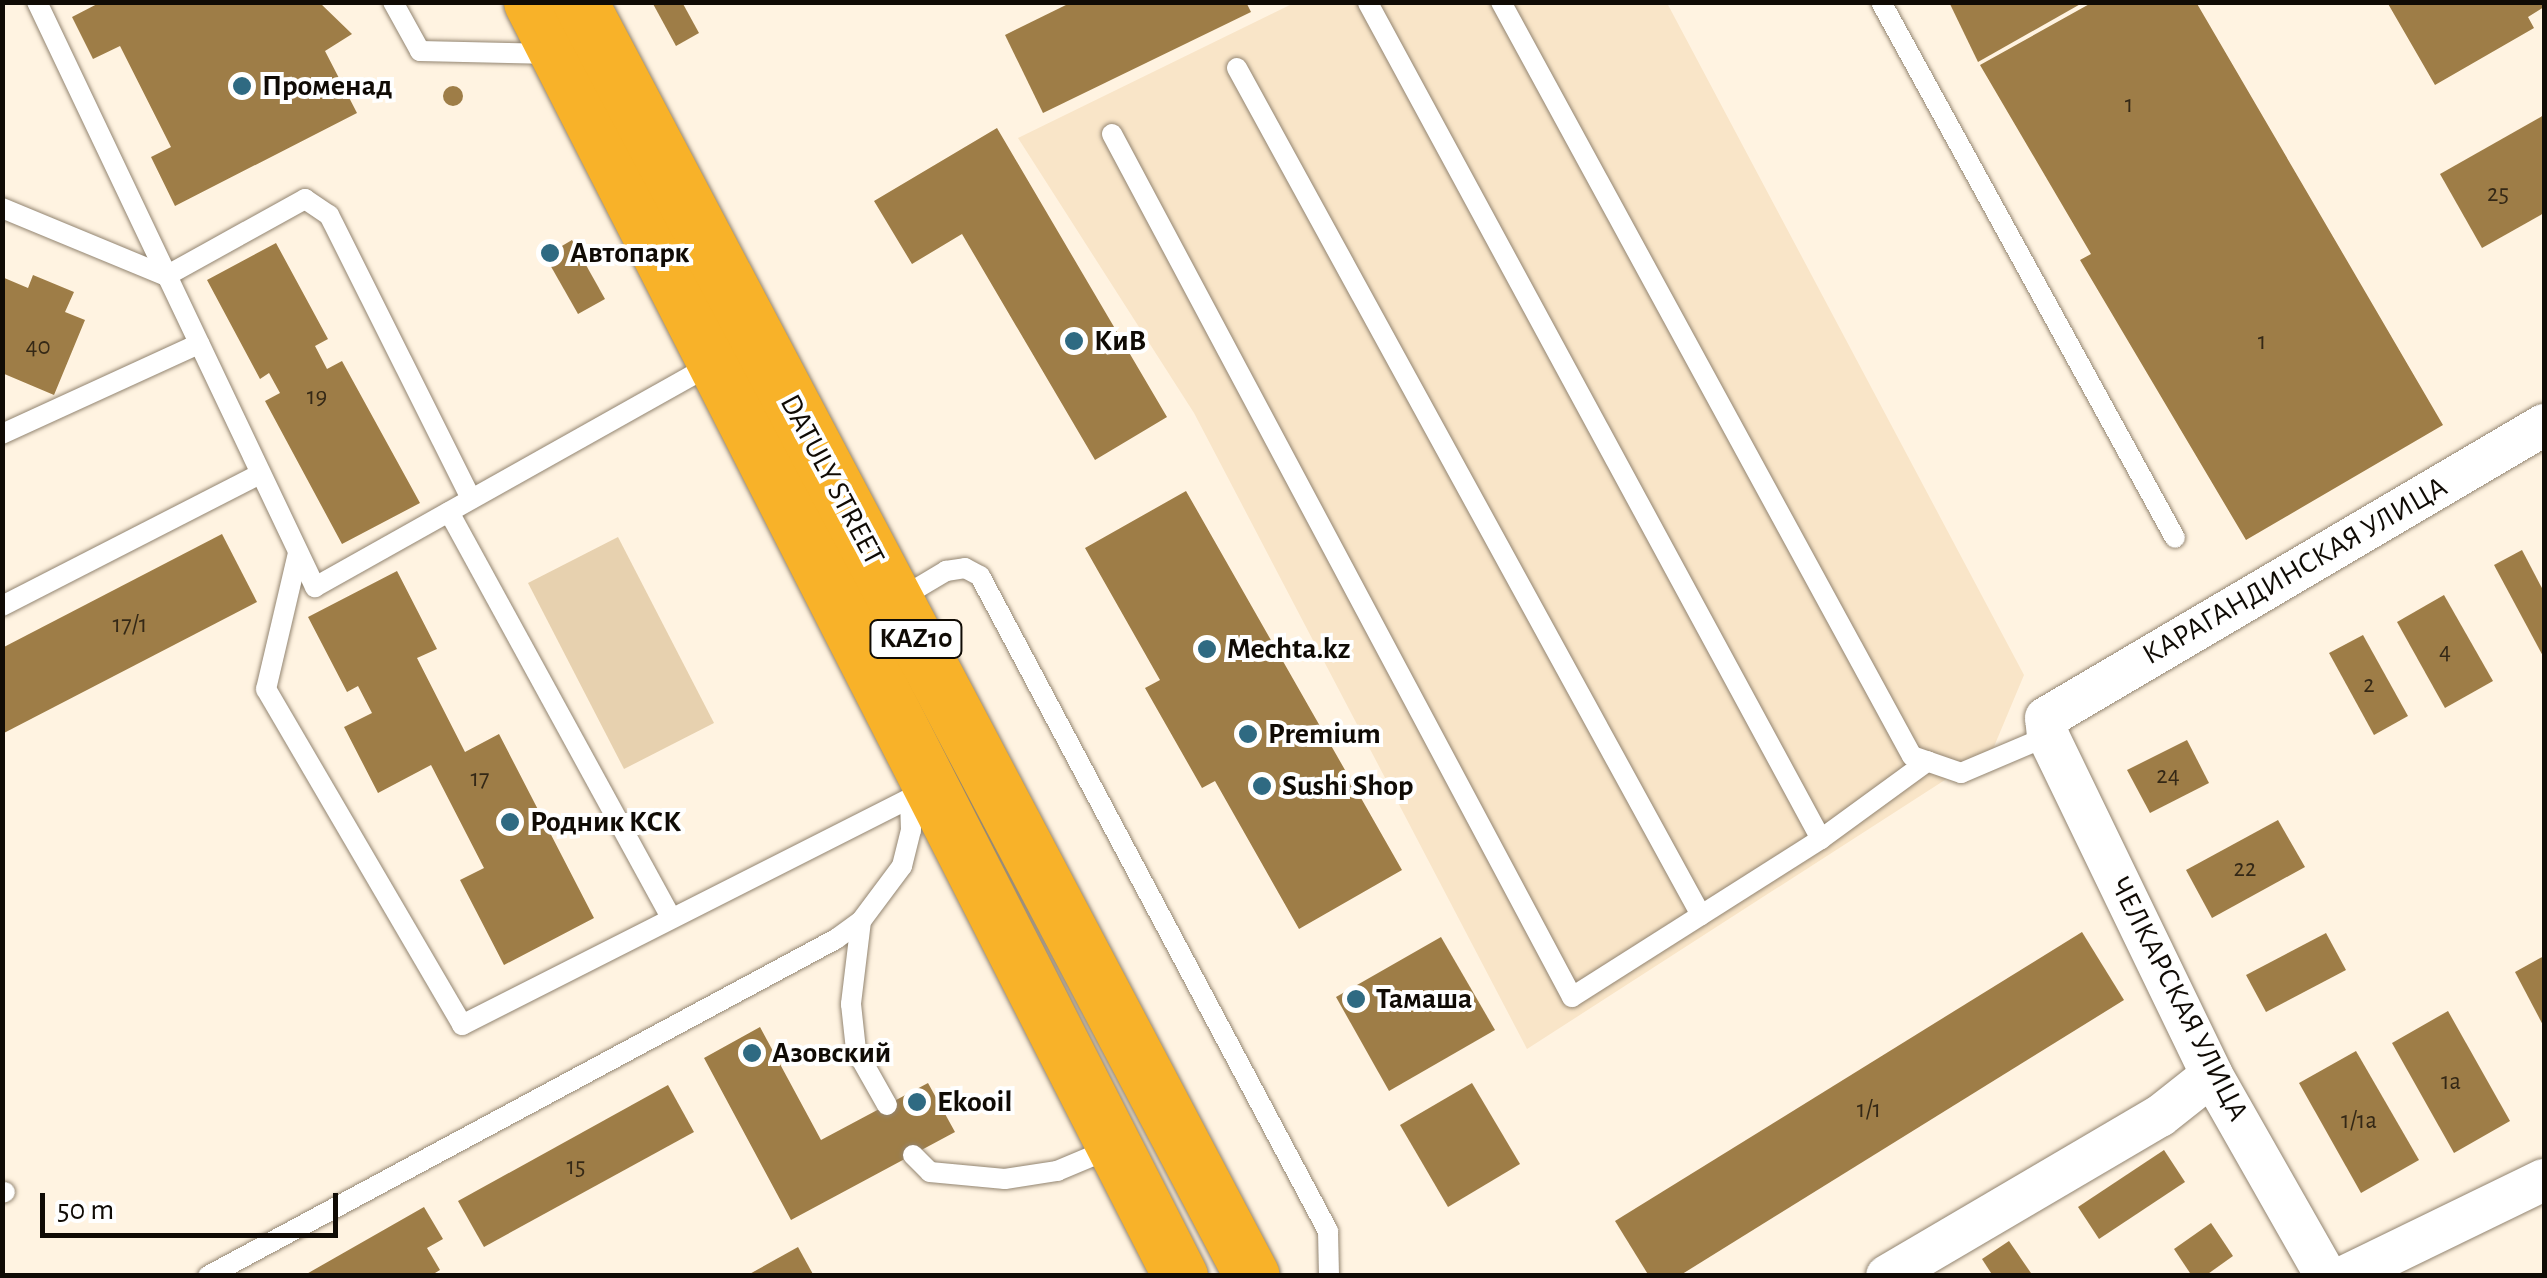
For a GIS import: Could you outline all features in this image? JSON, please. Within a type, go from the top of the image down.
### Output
[{"type":"highway","name":"DATULY STREET","points":[[531,2],[921,792],[1180,1276]]},
{"type":"highway","name":"DATULY STREET","points":[[580,2],[1252,1276]]},
{"type":"street","name":"КАРАГАНДИНСКАЯ УЛИЦА","points":[[2047,727],[2544,425]]},
{"type":"street","name":"ЧЕЛКАРСКАЯ УЛИЦА","points":[[2047,727],[2212,1075],[2326,1276]]},
{"type":"street","points":[[1887,1276],[2160,1116],[2212,1075]]},
{"type":"street","points":[[2346,1276],[2544,1180]]},
{"type":"lane","points":[[37,2],[314,587],[710,365]]},
{"type":"lane","points":[[393,2],[420,51],[556,54]]},
{"type":"lane","points":[[1501,2],[1912,756],[1961,774],[2047,727]]},
{"type":"lane","points":[[1881,2],[2174,538]]},
{"type":"lane","points":[[1368,3],[1821,838]]},
{"type":"lane","points":[[1236,68],[1701,915]]},
{"type":"lane","points":[[1112,134],[1572,997],[1821,838],[1928,762]]},
{"type":"lane","points":[[166,276],[304,199],[329,214],[472,498]]},
{"type":"lane","points":[[2,208],[166,276]]},
{"type":"lane","points":[[2,434],[198,344]]},
{"type":"lane","points":[[2,606],[260,474]]},
{"type":"lane","points":[[449,512],[670,916]]},
{"type":"lane","points":[[298,553],[266,689],[462,1025],[670,916],[921,792]]},
{"type":"lane","points":[[896,601],[946,572],[966,568],[980,576],[1328,1231],[1329,1276]]},
{"type":"lane","points":[[208,1276],[861,921],[902,866],[921,792]]},
{"type":"lane","points":[[861,921],[851,1004],[856,1050],[886,1105]]},
{"type":"lane","points":[[913,1155],[930,1172],[1005,1179],[1057,1171],[1112,1148]]},
{"type":"shaded area","points":[[1294,3],[1667,3],[2024,675],[1993,749],[1527,1049],[1194,413],[1018,138]]},
{"type":"shaded area","points":[[618,537],[714,723],[624,769],[528,583]]},
{"type":"building","name":"Променад","points":[[101,2],[319,2],[352,34],[325,51],[357,113],[175,206],[151,157],[171,147],[120,46],[93,59],[72,17]]},
{"type":"building","points":[[652,2],[682,2],[699,33],[676,46]]},
{"type":"building","points":[[1072,2],[1246,2],[1251,12],[1043,113],[1005,35]]},
{"type":"building","points":[[1949,2],[2084,2],[1978,62]]},
{"type":"building","points":[[2093,2],[2196,2],[2443,425],[2246,540],[2080,260],[2091,254],[1980,65]]},
{"type":"building","points":[[2387,2],[2544,2],[2544,7],[2528,17],[2534,28],[2435,85]]},
{"type":"building","points":[[453,86],[463,96],[453,106],[443,96]]},
{"type":"building","points":[[2544,115],[2544,213],[2482,248],[2440,174]]},
{"type":"building","name":"КиВ","points":[[997,128],[1167,417],[1095,460],[962,234],[912,264],[874,201]]},
{"type":"building","points":[[572,240],[605,299],[578,314],[545,256]]},
{"type":"building","points":[[276,243],[328,339],[315,346],[327,369],[342,361],[420,503],[342,544],[265,401],[280,393],[269,373],[260,379],[207,280]]},
{"type":"building","points":[[33,275],[74,292],[65,312],[85,320],[54,395],[2,373],[2,277],[28,288]]},
{"type":"building","name":"Premium","points":[[1186,491],[1402,870],[1299,929],[1215,781],[1202,788],[1145,688],[1160,680],[1085,548]]},
{"type":"building","points":[[222,534],[257,602],[2,734],[2,648]]},
{"type":"building","points":[[2522,550],[2544,592],[2544,658],[2494,565]]},
{"type":"building","points":[[397,571],[437,649],[417,658],[465,752],[499,734],[594,918],[504,965],[460,880],[484,868],[431,765],[378,793],[344,727],[372,713],[358,686],[347,692],[308,617]]},
{"type":"building","points":[[2444,595],[2493,681],[2445,708],[2397,622]]},
{"type":"building","points":[[2363,635],[2408,716],[2374,735],[2329,653]]},
{"type":"building","points":[[2187,740],[2209,783],[2150,813],[2127,770]]},
{"type":"building","points":[[2278,820],[2305,867],[2212,918],[2186,870]]},
{"type":"building","points":[[2082,932],[2124,1000],[1679,1276],[1649,1276],[1615,1221]]},
{"type":"building","points":[[2326,933],[2346,970],[2266,1012],[2246,975]]},
{"type":"building","points":[[1441,937],[1495,1030],[1389,1091],[1336,997]]},
{"type":"building","points":[[2544,956],[2544,1027],[2515,972]]},
{"type":"building","points":[[2448,1011],[2510,1121],[2454,1153],[2392,1043]]},
{"type":"building","points":[[760,1027],[821,1140],[928,1083],[955,1132],[791,1220],[704,1058]]},
{"type":"building","points":[[2356,1051],[2419,1160],[2361,1193],[2299,1083]]},
{"type":"building","points":[[1472,1083],[1520,1164],[1448,1207],[1400,1125]]},
{"type":"building","points":[[668,1085],[694,1132],[484,1247],[458,1201]]},
{"type":"building","points":[[2164,1150],[2185,1182],[2099,1239],[2078,1207]]},
{"type":"building","points":[[424,1207],[443,1239],[427,1248],[440,1270],[430,1276],[303,1276]]},
{"type":"building","points":[[2211,1223],[2233,1256],[2205,1276],[2192,1276],[2174,1249]]},
{"type":"building","points":[[2009,1241],[2033,1276],[1993,1276],[1982,1259]]},
{"type":"building","points":[[798,1247],[814,1276],[746,1276]]},
{"type":"place","name":"Променад","points":[[242,86]]},
{"type":"place","name":"Автопарк","points":[[550,253]]},
{"type":"place","name":"КиВ","points":[[1074,341]]},
{"type":"place","name":"Mechta.kz","points":[[1207,649]]},
{"type":"place","name":"Premium","points":[[1248,734]]},
{"type":"place","name":"Sushi Shop","points":[[1262,786]]},
{"type":"place","name":"Родник КСК","points":[[510,822]]},
{"type":"place","name":"Тамаша","points":[[1356,999]]},
{"type":"place","name":"Азовский","points":[[752,1053]]},
{"type":"place","name":"Ekooil","points":[[917,1102]]}]
